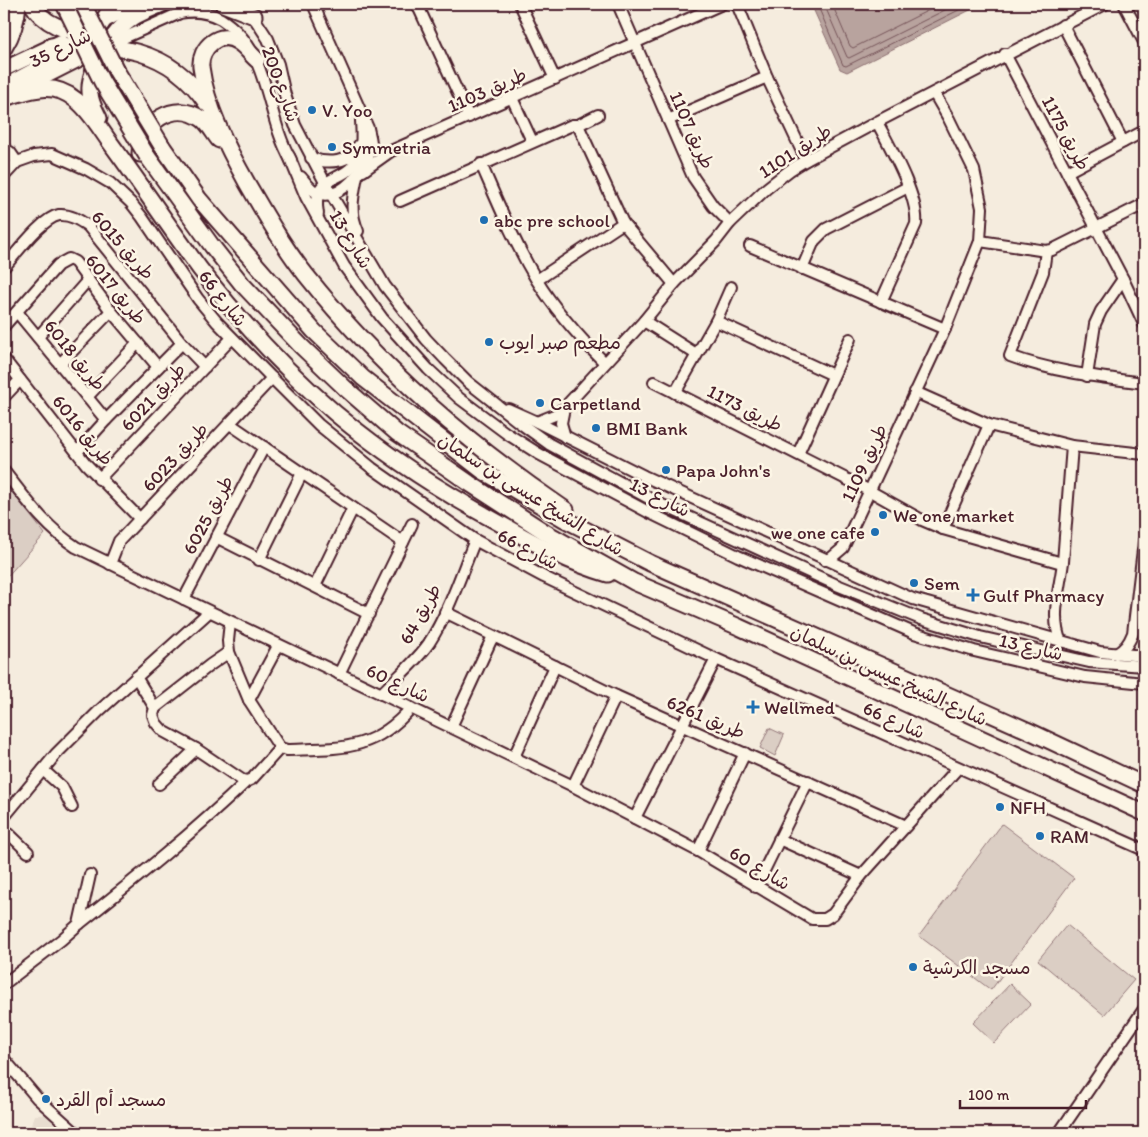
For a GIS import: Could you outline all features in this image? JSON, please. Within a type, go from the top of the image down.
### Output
[{"type":"highway","points":[[4,48],[11,37],[16,22],[18,4]]},
{"type":"highway","points":[[32,4],[46,21],[62,30],[90,33],[117,39],[126,48],[156,58],[179,72],[198,91],[217,121]]},
{"type":"highway","name":"شارع الشيخ عيسى بن سلمان","points":[[64,4],[102,82],[147,156],[206,239],[242,284],[300,346],[397,433],[469,483],[545,532],[634,582],[739,627],[1144,813]]},
{"type":"highway","name":"شارع الشيخ عيسى بن سلمان","points":[[83,4],[116,70],[162,146],[199,199],[247,256],[314,331],[363,378],[483,471],[564,519],[650,563],[1144,784]]},
{"type":"highway","points":[[4,87],[90,33],[113,4]]},
{"type":"highway","points":[[125,162],[92,104],[90,93],[92,74],[117,39],[122,26],[134,17],[162,4]]},
{"type":"highway","points":[[223,4],[254,16]]},
{"type":"highway","points":[[51,46],[90,33]]},
{"type":"highway","points":[[235,162],[217,121],[202,74],[201,62],[203,52],[218,39],[228,38],[238,41],[257,60]]},
{"type":"highway","points":[[4,97],[51,88],[63,90],[77,100],[241,320],[285,366],[336,413],[367,437],[462,503],[545,549],[589,569],[634,582]]},
{"type":"highway","points":[[164,219],[148,186],[139,152],[144,134],[157,120],[168,112],[181,111],[192,113],[204,120],[235,162],[271,224],[306,274],[379,358],[405,384],[486,454],[565,509],[650,563]]},
{"type":"main road","name":"شارع 35","points":[[4,97],[117,39]]},
{"type":"main road","name":"شارع 35","points":[[4,69],[51,46]]},
{"type":"street","points":[[90,33],[140,4]]},
{"type":"street","name":"شارع 200","points":[[242,4],[254,16],[268,39],[278,64],[285,95],[295,125],[331,194]]},
{"type":"street","points":[[313,4],[359,108],[370,136],[371,146],[368,157],[357,176],[346,186],[331,194],[318,193]]},
{"type":"street","points":[[417,4],[469,117]]},
{"type":"street","points":[[520,4],[555,79]]},
{"type":"street","points":[[618,4],[634,43]]},
{"type":"street","name":"طريق 1103","points":[[357,176],[391,151],[634,43],[709,6],[722,4]]},
{"type":"street","points":[[737,4],[767,77],[806,160]]},
{"type":"street","name":"طريق 1101","points":[[537,422],[557,414],[565,407],[604,362],[644,321],[674,284],[716,241],[730,223],[767,188],[806,160],[876,122],[1005,54],[1106,4]]},
{"type":"street","points":[[1124,4],[1144,42]]},
{"type":"street","name":"شارع 200","points":[[117,39],[180,13],[198,11],[214,15],[229,24],[244,38],[257,60],[289,156],[309,187],[318,193]]},
{"type":"street","points":[[1063,25],[1124,142]]},
{"type":"street","name":"طريق 1107","points":[[634,43],[699,188],[730,223]]},
{"type":"street","name":"طريق 1175","points":[[1005,54],[1097,228],[1144,324]]},
{"type":"street","points":[[668,120],[767,77]]},
{"type":"street","name":"طريق 1109","points":[[843,548],[945,329],[980,241],[982,208],[974,170],[934,93]]},
{"type":"street","points":[[512,98],[532,141]]},
{"type":"street","points":[[319,221],[316,206],[318,193],[325,182],[355,164],[360,152],[362,138],[359,108]]},
{"type":"street","points":[[400,201],[532,141],[572,125],[578,126],[598,115]]},
{"type":"street","points":[[876,122],[893,154],[916,208],[916,224],[881,302]]},
{"type":"street","points":[[578,126],[623,223],[674,284]]},
{"type":"street","points":[[1067,172],[1144,131]]},
{"type":"street","points":[[311,158],[321,161],[342,160],[350,156],[357,149],[362,138]]},
{"type":"street","points":[[4,149],[10,152],[18,162],[4,176]]},
{"type":"street","name":"شارع 66","points":[[18,162],[34,156],[52,154],[86,169],[110,183],[142,217],[198,298],[232,338],[319,425],[372,468],[475,540],[544,578],[716,659],[1144,850]]},
{"type":"street","name":"شارع 13","points":[[289,156],[296,177],[344,266],[382,318],[428,369],[506,433],[539,454],[650,513],[738,556],[914,633],[974,651],[1085,677],[1144,682]]},
{"type":"street","points":[[481,164],[508,225],[537,280],[586,344],[604,362]]},
{"type":"street","points":[[357,176],[352,202],[353,220],[376,260],[410,309],[409,319]]},
{"type":"street","points":[[802,269],[814,241],[826,229],[908,187]]},
{"type":"street","name":"شارع 13","points":[[331,194],[380,279],[409,319],[444,359],[468,382],[549,444],[658,503],[837,585],[921,619],[980,637],[1088,662],[1144,666]]},
{"type":"street","points":[[980,241],[1046,251],[1058,248],[1144,204]]},
{"type":"street","name":"طريق 6015","points":[[4,267],[47,220],[59,215],[73,216],[88,226],[182,343],[205,367]]},
{"type":"street","points":[[537,280],[623,223]]},
{"type":"street","points":[[750,246],[945,329]]},
{"type":"street","points":[[1046,251],[1043,272],[1010,356],[1045,367],[1088,376],[1144,383]]},
{"type":"street","name":"طريق 6017","points":[[4,326],[58,265],[69,259],[75,262],[111,311],[158,367]]},
{"type":"street","points":[[1088,376],[1095,324],[1101,310],[1123,279]]},
{"type":"street","points":[[38,337],[88,280]]},
{"type":"street","points":[[675,393],[716,320],[731,286]]},
{"type":"street","points":[[60,364],[111,311]]},
{"type":"street","name":"طريق 6018","points":[[17,312],[106,420]]},
{"type":"street","points":[[716,320],[833,375]]},
{"type":"street","points":[[644,321],[696,354]]},
{"type":"street","name":"طريق 6021","points":[[100,479],[232,338]]},
{"type":"street","name":"طريق 1173","points":[[798,454],[850,339]]},
{"type":"street","points":[[86,397],[138,343]]},
{"type":"street","points":[[77,452],[182,343]]},
{"type":"street","name":"طريق 6016","points":[[4,359],[77,452],[100,479],[140,519]]},
{"type":"street","name":"طريق 6023","points":[[110,564],[119,541],[272,378]]},
{"type":"street","points":[[4,397],[20,380]]},
{"type":"street","name":"طريق 1173","points":[[654,382],[870,491],[922,520],[944,529],[1062,563]]},
{"type":"street","points":[[915,392],[989,425],[1072,446],[1144,454]]},
{"type":"street","points":[[494,403],[537,422],[644,476],[913,599],[1100,652],[1144,656]]},
{"type":"street","points":[[565,407],[561,423],[565,437]]},
{"type":"street","points":[[230,424],[403,542]]},
{"type":"street","points":[[944,529],[989,425]]},
{"type":"street","points":[[1061,642],[1056,618],[1072,446]]},
{"type":"street","name":"طريق 6025","points":[[184,599],[264,447]]},
{"type":"street","name":"شارع 60","points":[[4,470],[43,520],[58,536],[76,547],[278,646],[573,786],[698,851],[794,908],[817,913],[831,908],[844,899],[861,876],[958,768]]},
{"type":"street","points":[[259,560],[302,473]]},
{"type":"street","points":[[315,586],[353,508]]},
{"type":"street","points":[[339,674],[412,524]]},
{"type":"street","points":[[216,537],[369,614]]},
{"type":"street","name":"طريق 64","points":[[381,694],[428,643],[445,612],[475,540]]},
{"type":"street","points":[[1116,654],[1123,650],[1130,642],[1133,633],[1144,541]]},
{"type":"street","points":[[825,560],[830,559],[843,548]]},
{"type":"street","points":[[843,548],[844,561],[848,570]]},
{"type":"street","points":[[4,817],[56,754],[100,710],[209,612]]},
{"type":"street","name":"طريق 6261","points":[[445,612],[616,696],[906,826]]},
{"type":"street","points":[[1037,635],[1049,629],[1056,618]]},
{"type":"street","points":[[230,622],[229,652],[249,700],[280,748],[287,750],[334,749],[369,741],[393,727],[411,708]]},
{"type":"street","points":[[1133,633],[1140,653],[1144,656]]},
{"type":"street","points":[[451,727],[493,636]]},
{"type":"street","points":[[249,700],[278,646]]},
{"type":"street","points":[[155,708],[229,652]]},
{"type":"street","points":[[635,818],[716,659]]},
{"type":"street","points":[[514,757],[555,666]]},
{"type":"street","points":[[136,677],[155,708],[156,723],[163,731],[247,781]]},
{"type":"street","points":[[573,786],[616,696]]},
{"type":"street","points":[[4,984],[61,940],[209,818],[280,748]]},
{"type":"street","points":[[159,784],[196,749]]},
{"type":"street","points":[[698,851],[745,753]]},
{"type":"street","points":[[43,770],[62,787],[72,807]]},
{"type":"street","points":[[756,887],[808,781]]},
{"type":"street","points":[[4,829],[28,852]]},
{"type":"street","points":[[779,839],[861,876]]},
{"type":"street","points":[[79,924],[90,875]]},
{"type":"street","points":[[1058,1133],[1144,1009]]},
{"type":"street","points":[[4,1060],[37,1098],[76,1133]]},
{"type":"shaded area","points":[[4,482],[45,534],[4,580]]},
{"type":"shaded area","points":[[769,728],[784,735],[775,756],[760,748]]},
{"type":"shaded area","points":[[1002,824],[1074,878],[991,990],[919,936]]},
{"type":"shaded area","points":[[1067,925],[1134,980],[1104,1015],[1038,960]]},
{"type":"shaded area","points":[[1010,984],[1031,1004],[994,1043],[973,1023]]},
{"type":"shaded area","points":[[35,1115],[45,1115],[63,1133],[28,1133]]},
{"type":"water","points":[[811,4],[982,4],[847,72],[840,69]]},
{"type":"place","name":"V. Yoo","points":[[312,110]]},
{"type":"place","name":"Symmetria","points":[[332,147]]},
{"type":"place","name":"abc pre school","points":[[484,220]]},
{"type":"place","name":"مطعم صبر ايوب","points":[[489,342]]},
{"type":"place","name":"Carpetland","points":[[540,403]]},
{"type":"place","name":"BMI Bank","points":[[596,428]]},
{"type":"place","name":"Papa John's","points":[[666,470]]},
{"type":"place","name":"We one market","points":[[883,515]]},
{"type":"place","name":"we one cafe","points":[[875,532]]},
{"type":"place","name":"Sem","points":[[914,583]]},
{"type":"place","name":"Gulf Pharmacy","points":[[973,595]]},
{"type":"place","name":"Wellmed","points":[[753,707]]},
{"type":"place","name":"NFH","points":[[1000,807]]},
{"type":"place","name":"RAM","points":[[1040,836]]},
{"type":"place","name":"مسجد الكرشية","points":[[913,967]]},
{"type":"place","name":"مسجد أم القرد","points":[[46,1099]]}]
